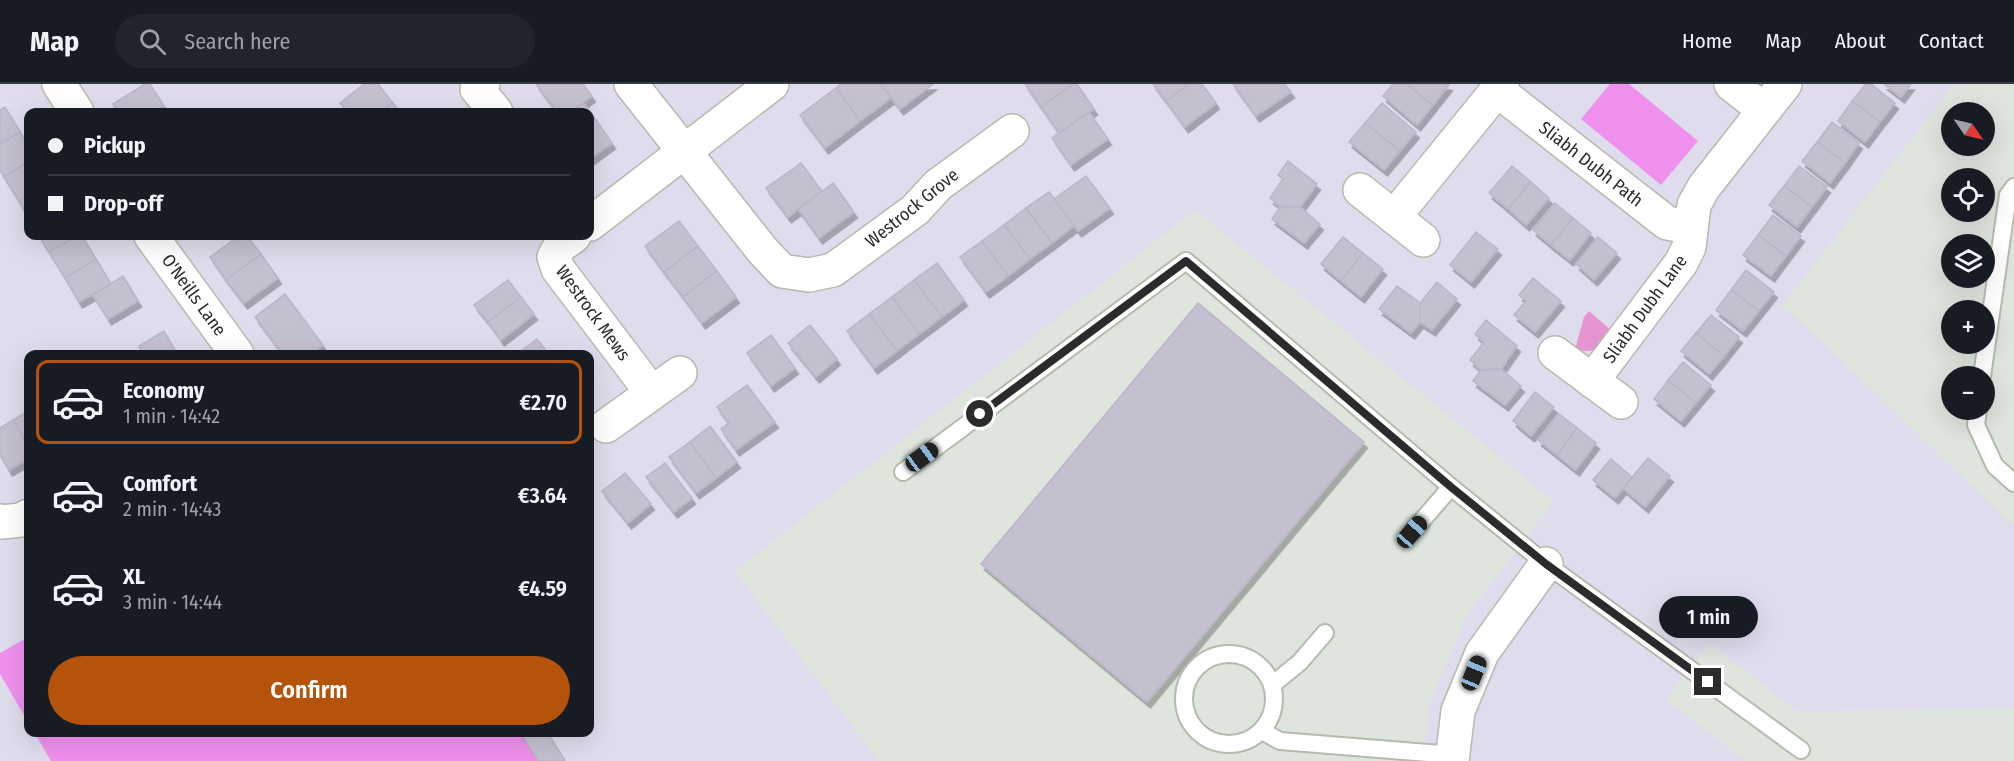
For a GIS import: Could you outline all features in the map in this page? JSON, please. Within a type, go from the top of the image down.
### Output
[{"type":"street","points":[[59,84],[74,108]]},
{"type":"street","points":[[483,84],[477,89],[493,108]]},
{"type":"street","name":"Westrock Grove","points":[[631,84],[763,251],[782,271],[809,275],[833,270],[915,210],[938,185],[1012,130]]},
{"type":"street","points":[[594,221],[772,84]]},
{"type":"street","points":[[1731,84],[1764,110]]},
{"type":"street","name":"Sliabh Dubh Lane","points":[[1592,381],[1682,263],[1689,247],[1694,206],[1704,187],[1785,84]]},
{"type":"street","points":[[1394,217],[1499,87]]},
{"type":"street","name":"Sliabh Dubh Path","points":[[1499,87],[1667,223],[1690,227]]},
{"type":"street","points":[[1360,190],[1423,240]]},
{"type":"street","name":"O'Neills Lane","points":[[155,240],[234,350]]},
{"type":"street","name":"Westrock Mews","points":[[568,240],[560,246],[554,257],[558,270],[652,393]]},
{"type":"street","name":"Sliabh Dubh Lane","points":[[1555,353],[1621,402]]},
{"type":"street","points":[[606,426],[680,373]]},
{"type":"street","points":[[0,521],[24,518]]},
{"type":"street","points":[[1452,758],[1458,711],[1482,653],[1546,564]]},
{"type":"lane","points":[[1983,366],[2008,195],[2014,187]]},
{"type":"lane","points":[[903,472],[1186,261],[1451,487],[1546,564],[1801,750]]},
{"type":"lane","points":[[1977,420],[1976,424],[1995,466],[2014,483]]},
{"type":"lane","points":[[1412,532],[1451,487]]},
{"type":"lane","points":[[1272,685],[1300,662],[1325,633]]},
{"type":"lane","points":[[1221,654],[1247,657],[1258,663],[1267,673],[1272,685],[1275,697],[1274,709],[1269,720],[1262,730],[1239,743],[1226,744],[1202,735],[1190,720],[1184,702],[1185,689],[1190,676],[1209,658],[1221,654]]},
{"type":"lane","points":[[1262,730],[1280,741],[1452,758]]},
{"type":"shaded area","points":[[1610,84],[1629,84],[1698,141],[1661,185],[1581,119]]},
{"type":"shaded area","points":[[1954,84],[2014,84],[2014,527],[1806,326],[1782,306]]},
{"type":"shaded area","points":[[1195,210],[1554,501],[1468,614],[1429,704],[1424,761],[879,761],[735,571]]},
{"type":"shaded area","points":[[1589,311],[1613,332],[1597,348],[1582,351],[1575,349],[1584,317]]},
{"type":"shaded area","points":[[24,639],[24,715],[0,674],[0,653]]},
{"type":"shaded area","points":[[1710,643],[1796,711],[2014,708],[2014,761],[1745,761],[1666,699]]},
{"type":"shaded area","points":[[37,737],[523,737],[537,761],[51,761]]},
{"type":"building","points":[[145,84],[150,84],[164,106],[160,108],[116,108],[113,104]]},
{"type":"building","points":[[364,84],[378,84],[393,103],[386,108],[344,108],[340,103]]},
{"type":"building","points":[[536,84],[583,84],[592,96],[576,108],[554,108]]},
{"type":"building","points":[[841,84],[881,84],[891,98],[860,121],[836,88]]},
{"type":"building","points":[[881,84],[933,84],[900,109]]},
{"type":"building","points":[[1025,84],[1074,84],[1041,107]]},
{"type":"building","points":[[1077,84],[1094,109],[1059,133],[1041,107]]},
{"type":"building","points":[[1153,84],[1190,84],[1166,101]]},
{"type":"building","points":[[1190,84],[1202,84],[1216,103],[1185,127],[1166,101]]},
{"type":"building","points":[[1233,84],[1285,84],[1291,92],[1256,116]]},
{"type":"building","points":[[1393,84],[1407,84],[1433,105],[1417,125],[1383,96]]},
{"type":"building","points":[[1407,84],[1447,84],[1449,85],[1433,105]]},
{"type":"building","points":[[1866,84],[1871,84],[1895,103],[1880,122],[1852,101]]},
{"type":"building","points":[[1884,84],[1911,84],[1901,97]]},
{"type":"building","points":[[836,88],[860,121],[825,148],[800,115]]},
{"type":"building","points":[[1852,101],[1880,122],[1865,142],[1838,121]]},
{"type":"building","points":[[393,103],[397,108],[386,108]]},
{"type":"building","points":[[584,103],[588,108],[576,108]]},
{"type":"building","points":[[1382,103],[1416,132],[1400,151],[1365,123]]},
{"type":"building","points":[[5,107],[20,132],[0,144],[0,110]]},
{"type":"building","points":[[1089,112],[1108,139],[1071,165],[1052,138]]},
{"type":"building","points":[[594,117],[612,143],[594,156]]},
{"type":"building","points":[[1832,122],[1859,143],[1845,163],[1817,142]]},
{"type":"building","points":[[1365,123],[1400,151],[1384,170],[1349,142]]},
{"type":"building","points":[[20,132],[24,140],[24,164],[4,177],[0,170],[0,144]]},
{"type":"building","points":[[1817,142],[1845,163],[1830,183],[1802,161]]},
{"type":"building","points":[[1288,161],[1317,184],[1300,207],[1280,207],[1270,198],[1283,179],[1278,175]]},
{"type":"building","points":[[801,163],[822,191],[788,217],[766,188]]},
{"type":"building","points":[[24,164],[24,198],[19,201],[4,177]]},
{"type":"building","points":[[1512,166],[1531,182],[1508,209],[1489,193]]},
{"type":"building","points":[[1799,166],[1827,187],[1812,207],[1784,186]]},
{"type":"building","points":[[1086,176],[1110,208],[1078,231],[1054,199]]},
{"type":"building","points":[[1531,182],[1549,198],[1526,225],[1508,209]]},
{"type":"building","points":[[833,183],[854,212],[819,238],[798,209]]},
{"type":"building","points":[[1784,186],[1812,207],[1797,227],[1769,205]]},
{"type":"building","points":[[1049,192],[1074,226],[1052,243],[1026,208]]},
{"type":"building","points":[[24,198],[24,210],[19,201]]},
{"type":"building","points":[[1555,203],[1573,218],[1551,245],[1533,230]]},
{"type":"building","points":[[1280,207],[1300,207],[1320,224],[1304,243],[1272,219]]},
{"type":"building","points":[[1026,208],[1052,243],[1030,259],[1004,225]]},
{"type":"building","points":[[1773,215],[1801,236],[1786,256],[1758,235]]},
{"type":"building","points":[[1573,218],[1591,233],[1570,260],[1551,245]]},
{"type":"building","points":[[679,221],[698,246],[664,272],[645,246]]},
{"type":"building","points":[[1004,225],[1030,259],[1008,276],[982,241]]},
{"type":"building","points":[[1476,232],[1498,249],[1471,282],[1450,265]]},
{"type":"building","points":[[1758,235],[1786,256],[1771,276],[1743,255]]},
{"type":"building","points":[[1343,237],[1363,253],[1341,281],[1321,264]]},
{"type":"building","points":[[1598,237],[1617,253],[1594,280],[1576,264]]},
{"type":"building","points":[[42,240],[70,240],[49,252]]},
{"type":"building","points":[[70,240],[84,240],[96,259],[65,278],[49,252]]},
{"type":"building","points":[[233,240],[250,240],[261,254],[226,280],[210,257]]},
{"type":"building","points":[[982,241],[1008,276],[986,292],[960,257]]},
{"type":"building","points":[[698,246],[717,271],[683,297],[664,272]]},
{"type":"building","points":[[1363,253],[1383,269],[1361,297],[1341,281]]},
{"type":"building","points":[[261,254],[278,278],[244,303],[226,280]]},
{"type":"building","points":[[96,259],[111,284],[79,302],[65,278]]},
{"type":"building","points":[[937,263],[964,300],[942,317],[914,280]]},
{"type":"building","points":[[1746,270],[1774,292],[1759,311],[1731,290]]},
{"type":"building","points":[[717,271],[736,297],[702,323],[683,297]]},
{"type":"building","points":[[123,276],[138,301],[108,319],[93,295]]},
{"type":"building","points":[[1533,278],[1561,301],[1535,332],[1514,315],[1526,301],[1519,295]]},
{"type":"building","points":[[508,280],[521,297],[488,322],[474,305]]},
{"type":"building","points":[[914,280],[942,317],[919,334],[892,297]]},
{"type":"building","points":[[1437,282],[1457,299],[1432,330],[1420,322],[1420,303]]},
{"type":"building","points":[[1397,286],[1420,303],[1420,322],[1411,333],[1379,309]]},
{"type":"building","points":[[1731,290],[1759,311],[1743,331],[1716,310]]},
{"type":"building","points":[[285,294],[323,345],[316,350],[280,350],[255,317]]},
{"type":"building","points":[[521,297],[534,314],[501,340],[488,322]]},
{"type":"building","points":[[892,297],[919,334],[897,351],[869,314]]},
{"type":"building","points":[[1198,303],[1364,442],[1147,702],[981,564]]},
{"type":"building","points":[[869,314],[897,351],[874,368],[847,331]]},
{"type":"building","points":[[1711,315],[1739,337],[1724,356],[1696,333]]},
{"type":"building","points":[[1486,320],[1517,346],[1501,369],[1481,370],[1470,360],[1484,342],[1475,334]]},
{"type":"building","points":[[810,325],[837,359],[816,377],[788,343]]},
{"type":"building","points":[[164,331],[175,350],[141,350],[139,346]]},
{"type":"building","points":[[1696,333],[1724,356],[1709,374],[1681,351]]},
{"type":"building","points":[[771,335],[795,368],[771,386],[747,353]]},
{"type":"building","points":[[537,339],[546,350],[522,350]]},
{"type":"building","points":[[1683,362],[1711,385],[1696,403],[1668,380]]},
{"type":"building","points":[[1501,369],[1521,386],[1505,405],[1473,381],[1481,370]]},
{"type":"building","points":[[1668,380],[1696,403],[1681,421],[1654,399]]},
{"type":"building","points":[[747,385],[775,422],[736,450],[721,429],[729,423],[717,407]]},
{"type":"building","points":[[1535,392],[1554,407],[1531,436],[1513,421]]},
{"type":"building","points":[[24,413],[24,439],[13,420]]},
{"type":"building","points":[[1559,414],[1577,428],[1557,455],[1538,440]]},
{"type":"building","points":[[13,420],[24,439],[24,461],[9,470],[0,455],[0,428]]},
{"type":"building","points":[[710,426],[737,462],[716,478],[690,442]]},
{"type":"building","points":[[1577,428],[1596,443],[1576,470],[1557,455]]},
{"type":"building","points":[[690,442],[716,478],[696,493],[669,457]]},
{"type":"building","points":[[1648,458],[1670,476],[1645,507],[1623,488]]},
{"type":"building","points":[[1611,459],[1632,477],[1615,498],[1593,480]]},
{"type":"building","points":[[665,463],[692,498],[674,512],[646,477]]},
{"type":"building","points":[[625,473],[651,504],[628,523],[602,491]]},
{"type":"building","points":[[523,737],[550,737],[565,761],[538,761]]},
{"type":"route","points":[[980,414],[1186,261],[1451,487],[1546,564],[1708,682]]}]
